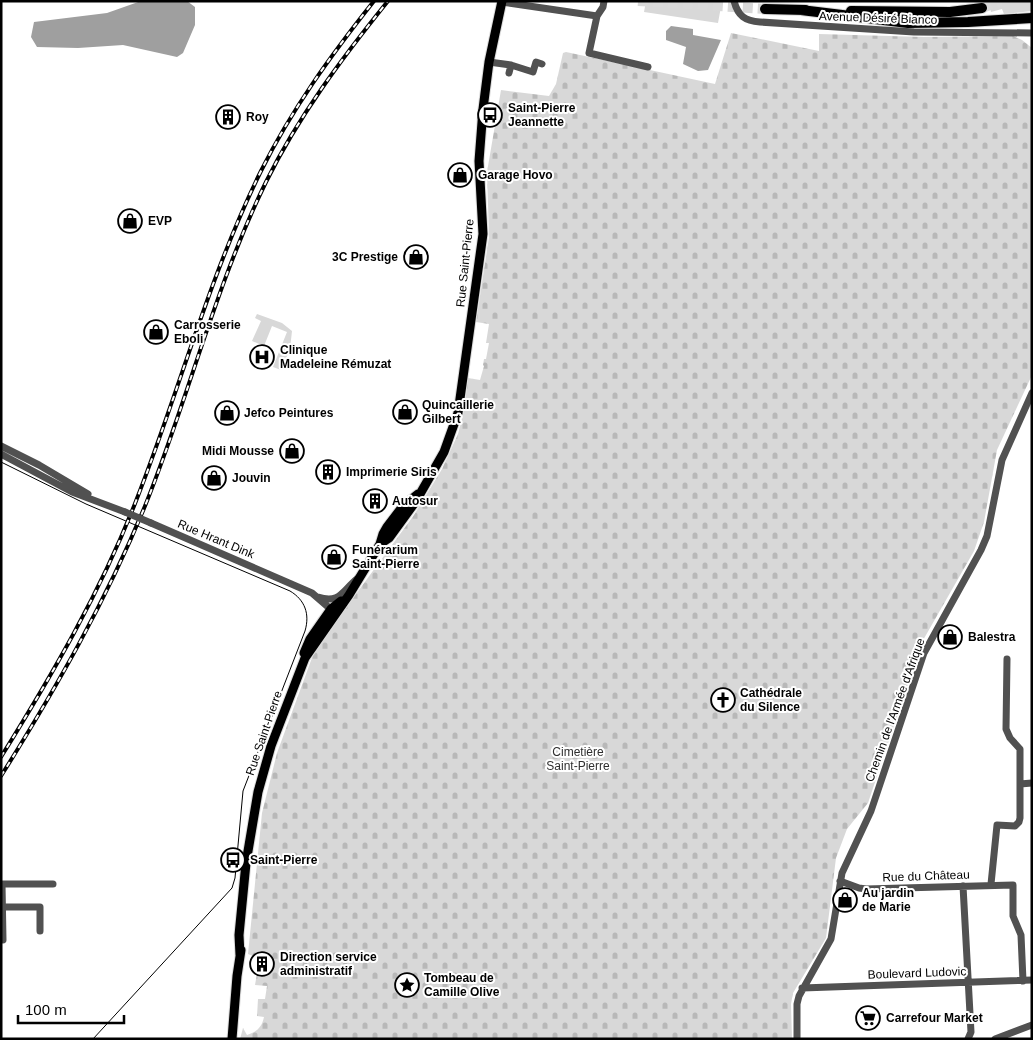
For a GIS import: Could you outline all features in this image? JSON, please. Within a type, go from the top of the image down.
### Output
[{"type":"highway","points":[[765,9],[950,12],[982,8]]},
{"type":"highway","points":[[801,10],[908,23],[1032,18]]},
{"type":"main road","name":"Rue Saint-Pierre","points":[[232,1039],[246,863],[258,792],[264,769],[298,674],[333,611],[349,595],[380,544],[389,538],[416,501],[446,447],[458,413],[483,234],[479,147],[489,62],[502,1]]},
{"type":"street","points":[[502,1],[597,16]]},
{"type":"street","points":[[604,1],[603,7],[597,16],[589,53],[648,67]]},
{"type":"street","name":"Avenue Désiré Bianco","points":[[734,1],[738,13],[744,19],[760,22],[914,32],[1032,32]]},
{"type":"street","points":[[489,62],[532,75],[536,62],[542,64]]},
{"type":"street","name":"Chemin de l'Armée d'Afrique","points":[[797,1039],[797,1004],[802,988],[831,939],[840,881],[846,862],[871,811],[924,653],[987,536],[1002,460],[1032,393]]},
{"type":"street","name":"Rue Hrant Dink","points":[[1,446],[39,465],[105,504]]},
{"type":"street","name":"Rue Hrant Dink","points":[[1,454],[72,492],[125,512],[318,596],[327,599],[337,598],[357,579]]},
{"type":"street","name":"Rue Hrant Dink","points":[[318,596],[333,611]]},
{"type":"street","points":[[991,884],[997,826],[999,824],[1015,826],[1019,822],[1020,749],[1010,738],[1005,725],[1007,659]]},
{"type":"street","points":[[1020,784],[1032,783]]},
{"type":"street","name":"Rue du Château","points":[[840,881],[866,889],[991,884],[1013,885],[1013,916],[1021,935],[1023,981]]},
{"type":"street","points":[[3,940],[2,884],[53,884]]},
{"type":"street","points":[[963,886],[969,1035],[975,1039]]},
{"type":"street","points":[[2,907],[40,907],[40,931]]},
{"type":"street","name":"Boulevard Ludovic","points":[[802,988],[1032,980]]},
{"type":"street","points":[[995,1039],[1032,1025]]},
{"type":"green space","points":[[646,1],[722,1],[718,23],[644,12]]},
{"type":"green space","points":[[989,1],[1032,1],[1032,11],[1004,14],[1002,9],[991,12]]},
{"type":"green space","name":"Cimetière Saint-Pierre","points":[[731,33],[819,51],[819,34],[924,37],[1013,36],[1032,48],[1032,375],[997,450],[984,522],[974,551],[922,642],[868,803],[847,829],[836,858],[826,938],[793,993],[791,1004],[792,1039],[240,1039],[243,1028],[247,1035],[254,1032],[262,1024],[264,1017],[257,1016],[258,999],[265,999],[267,986],[255,985],[259,962],[255,957],[248,954],[262,813],[277,753],[313,655],[414,515],[442,469],[458,434],[464,411],[468,378],[480,380],[484,359],[486,359],[489,343],[486,343],[489,324],[476,322],[489,237],[487,172],[501,90],[549,96],[556,84],[563,53],[566,52],[715,84]]},
{"type":"green space","points":[[257,314],[282,323],[292,331],[290,349],[281,370],[273,367],[287,332],[272,326],[264,346],[252,341],[261,321],[255,318]]},
{"type":"shaded area","points":[[141,1],[187,1],[195,7],[195,25],[183,53],[177,57],[123,45],[78,48],[37,47],[31,37],[34,22],[107,13]]},
{"type":"shaded area","points":[[671,26],[693,29],[693,35],[721,40],[708,70],[698,71],[683,64],[686,47],[666,40],[666,31]]},
{"type":"tunnel","points":[[638,1],[765,9]]},
{"type":"tunnel","points":[[982,8],[1001,1]]},
{"type":"tram line","points":[[1,462],[86,504],[290,591],[303,603],[307,619],[305,631],[243,791],[235,878],[232,888],[93,1039]]},
{"type":"railway","points":[[1,757],[39,695],[74,632],[122,534],[152,460],[210,293],[242,211],[261,171],[299,104],[374,1]]},
{"type":"railway","points":[[1,776],[79,644],[130,541],[175,425],[232,262],[266,182],[292,134],[322,88],[388,1]]},
{"type":"place","name":"Saint-Pierre Jeannette","points":[[490,115]]},
{"type":"place","name":"Roy","points":[[228,117]]},
{"type":"place","name":"Garage Hovo","points":[[460,175]]},
{"type":"place","name":"EVP","points":[[130,221]]},
{"type":"place","name":"3C Prestige","points":[[416,257]]},
{"type":"place","name":"Carrosserie Eboli","points":[[156,332]]},
{"type":"place","name":"Clinique Madeleine Rémuzat","points":[[262,357]]},
{"type":"place","name":"Quincaillerie Gilbert","points":[[405,412]]},
{"type":"place","name":"Jefco Peintures","points":[[227,413]]},
{"type":"place","name":"Midi Mousse","points":[[292,451]]},
{"type":"place","name":"Imprimerie Siris","points":[[328,472]]},
{"type":"place","name":"Jouvin","points":[[214,478]]},
{"type":"place","name":"Autosur","points":[[375,501]]},
{"type":"place","name":"Funérarium Saint-Pierre","points":[[334,557]]},
{"type":"place","name":"Balestra","points":[[950,637]]},
{"type":"place","name":"Cathédrale du Silence","points":[[723,700]]},
{"type":"place","name":"Saint-Pierre","points":[[233,860]]},
{"type":"place","name":"Au jardin de Marie","points":[[845,900]]},
{"type":"place","name":"Direction service administratif","points":[[262,964]]},
{"type":"place","name":"Tombeau de Camille Olive","points":[[407,985]]},
{"type":"place","name":"Carrefour Market","points":[[868,1018]]}]
